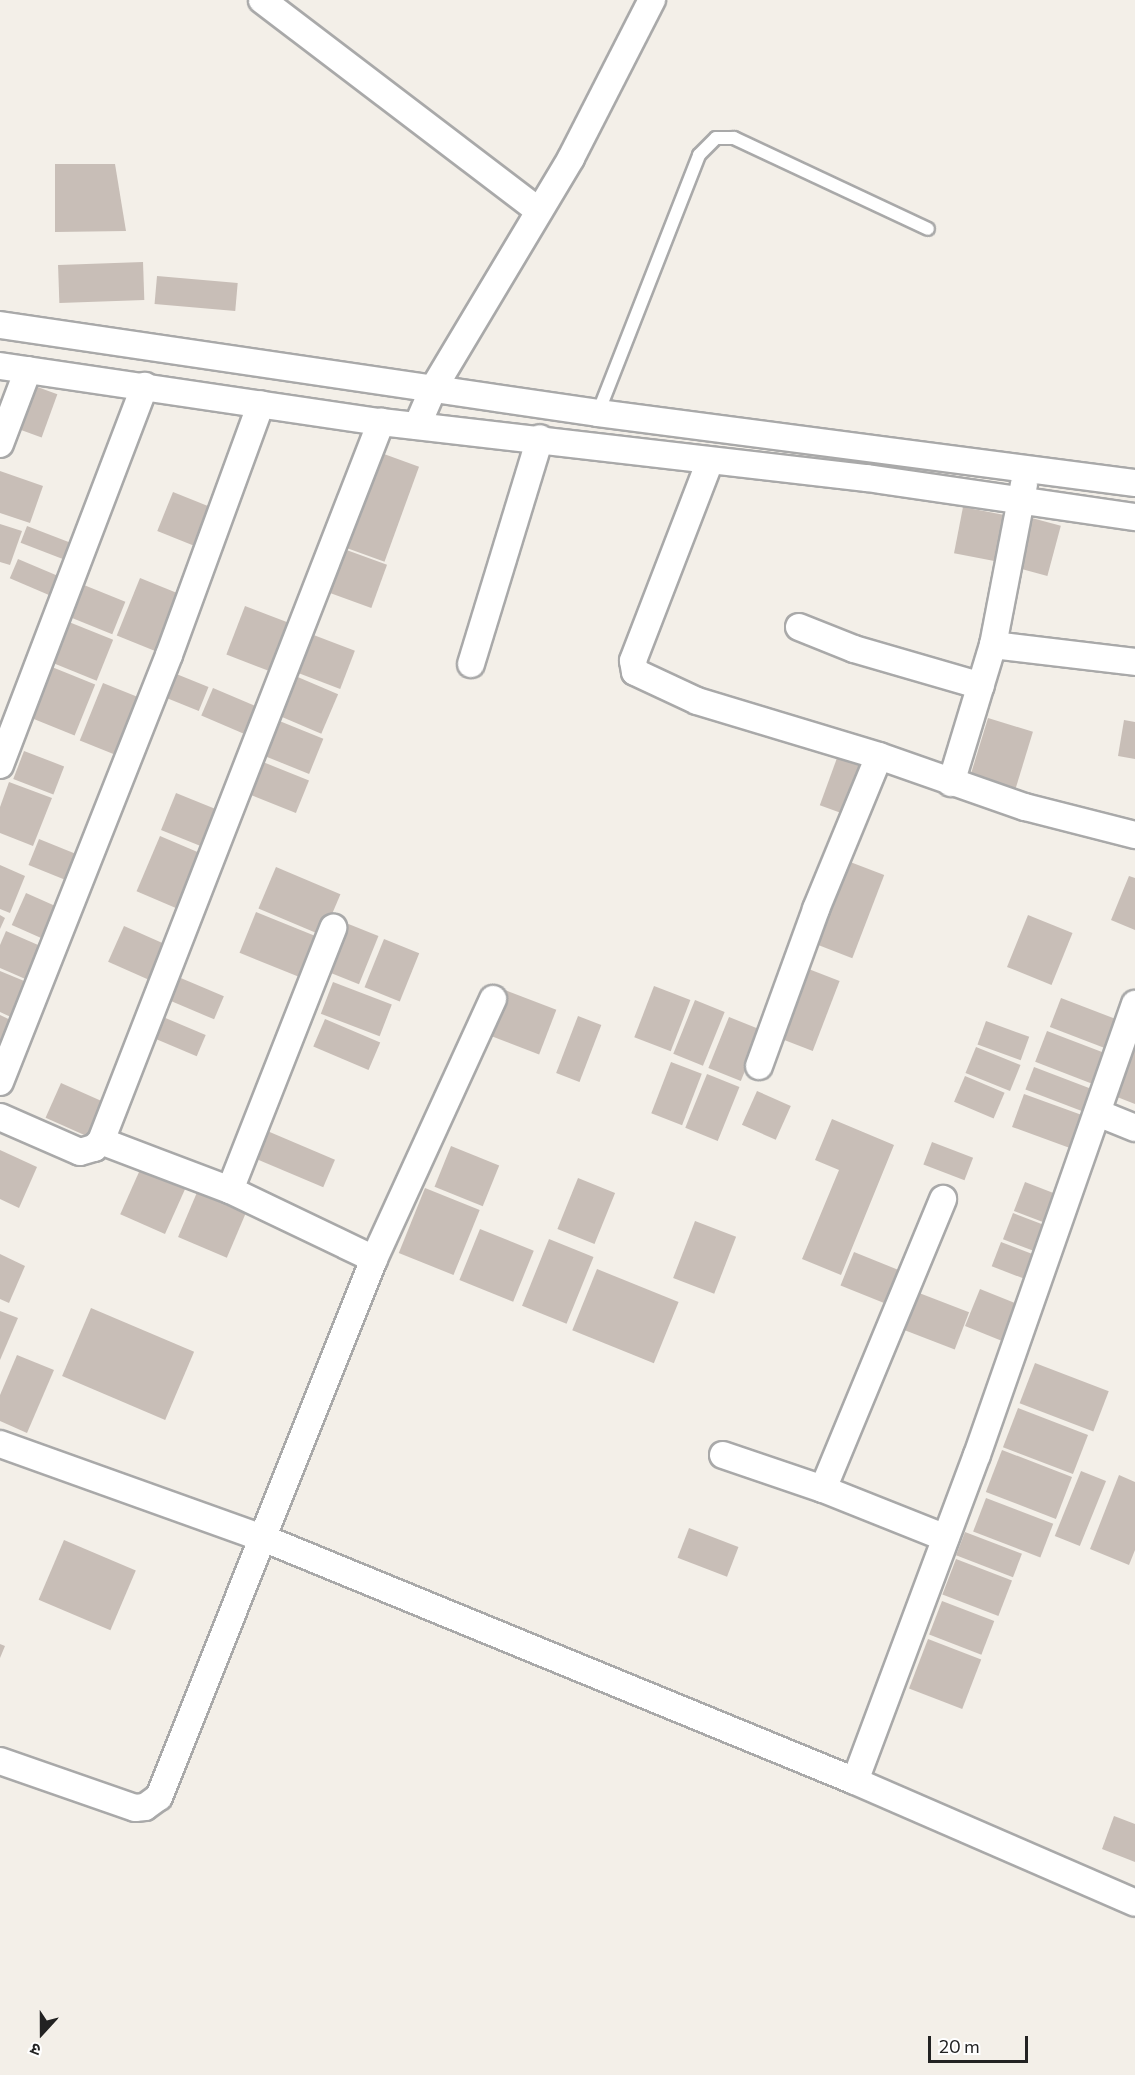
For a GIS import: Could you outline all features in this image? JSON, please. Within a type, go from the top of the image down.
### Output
[{"type":"street","points":[[262,0],[539,211]]},
{"type":"street","points":[[417,426],[433,389],[571,158],[652,0]]},
{"type":"street","points":[[0,325],[598,413],[1135,483]]},
{"type":"street","points":[[0,366],[381,422],[540,438],[710,461],[867,478],[1135,517]]},
{"type":"street","points":[[0,444],[28,369]]},
{"type":"street","points":[[0,765],[145,386]]},
{"type":"street","points":[[0,1082],[169,655],[261,404]]},
{"type":"street","points":[[0,1117],[80,1152],[87,1152],[100,1141],[381,422]]},
{"type":"street","points":[[471,664],[540,438]]},
{"type":"street","points":[[710,461],[633,661],[635,672],[698,701],[879,756],[951,783],[1135,835]]},
{"type":"street","points":[[951,783],[993,645],[1023,501],[1025,467]]},
{"type":"street","points":[[799,627],[854,649],[981,686]]},
{"type":"street","points":[[993,645],[1135,662]]},
{"type":"street","points":[[759,1066],[816,909],[879,756]]},
{"type":"street","points":[[230,1190],[333,928]]},
{"type":"street","points":[[0,1761],[135,1808],[153,1803],[263,1538],[374,1259],[493,999]]},
{"type":"street","points":[[855,1781],[946,1538],[1135,1004]]},
{"type":"street","points":[[1098,1113],[1135,1128]]},
{"type":"street","points":[[100,1141],[230,1190],[374,1259]]},
{"type":"street","points":[[823,1489],[943,1199]]},
{"type":"street","points":[[0,1444],[263,1538],[855,1781],[1135,1903]]},
{"type":"street","points":[[723,1455],[823,1489],[946,1538]]},
{"type":"lane","points":[[598,413],[699,155],[716,138],[735,138],[928,229]]},
{"type":"building","points":[[55,164],[115,164],[126,231],[55,232]]},
{"type":"building","points":[[143,262],[144,300],[59,303],[58,265]]},
{"type":"building","points":[[157,276],[238,283],[235,311],[155,304]]},
{"type":"building","points":[[32,385],[57,394],[42,437],[16,428]]},
{"type":"building","points":[[373,450],[419,467],[385,562],[338,545]]},
{"type":"building","points":[[0,471],[43,486],[30,523],[0,513]]},
{"type":"building","points":[[173,492],[215,509],[199,548],[157,531]]},
{"type":"building","points":[[963,507],[1003,515],[994,561],[954,553]]},
{"type":"building","points":[[1028,517],[1061,526],[1047,576],[1015,567]]},
{"type":"building","points":[[0,524],[22,531],[10,565],[0,562]]},
{"type":"building","points":[[27,526],[78,546],[72,563],[21,543]]},
{"type":"building","points":[[341,548],[387,565],[371,608],[325,591]]},
{"type":"building","points":[[18,559],[66,579],[58,599],[10,578]]},
{"type":"building","points":[[140,578],[185,596],[161,653],[117,635]]},
{"type":"building","points":[[79,583],[125,602],[112,634],[66,615]]},
{"type":"building","points":[[245,606],[299,627],[281,675],[226,655]]},
{"type":"building","points":[[64,620],[113,640],[97,681],[48,661]]},
{"type":"building","points":[[311,634],[355,651],[340,689],[296,672]]},
{"type":"building","points":[[47,665],[95,684],[75,735],[26,716]]},
{"type":"building","points":[[164,669],[209,687],[199,711],[154,693]]},
{"type":"building","points":[[293,675],[338,694],[321,734],[276,715]]},
{"type":"building","points":[[103,683],[143,699],[120,757],[80,740]]},
{"type":"building","points":[[213,688],[265,710],[254,738],[201,716]]},
{"type":"building","points":[[988,718],[1033,732],[1014,794],[969,780]]},
{"type":"building","points":[[277,720],[323,739],[309,774],[263,755]]},
{"type":"building","points":[[1124,720],[1135,722],[1135,759],[1118,756]]},
{"type":"building","points":[[841,747],[869,757],[848,816],[820,805]]},
{"type":"building","points":[[24,751],[64,766],[53,794],[13,779]]},
{"type":"building","points":[[258,760],[309,781],[296,813],[245,792]]},
{"type":"building","points":[[9,782],[52,798],[33,846],[0,833],[0,807]]},
{"type":"building","points":[[176,793],[222,812],[207,849],[161,830]]},
{"type":"building","points":[[160,836],[205,855],[182,910],[137,891]]},
{"type":"building","points":[[39,839],[85,858],[75,884],[29,865]]},
{"type":"building","points":[[845,860],[884,875],[852,958],[813,943]]},
{"type":"building","points":[[0,865],[25,876],[10,913],[0,909]]},
{"type":"building","points":[[276,867],[340,894],[323,936],[258,908]]},
{"type":"building","points":[[1129,876],[1135,878],[1135,930],[1111,920]]},
{"type":"building","points":[[26,893],[64,910],[50,942],[12,925]]},
{"type":"building","points":[[256,912],[325,940],[308,981],[240,953]]},
{"type":"building","points":[[0,915],[5,918],[0,929]]},
{"type":"building","points":[[1028,915],[1073,933],[1052,985],[1007,967]]},
{"type":"building","points":[[346,923],[378,936],[359,984],[327,971]]},
{"type":"building","points":[[124,926],[174,948],[158,984],[108,962]]},
{"type":"building","points":[[6,931],[45,948],[30,981],[0,968],[0,945]]},
{"type":"building","points":[[384,939],[419,953],[400,1001],[365,987]]},
{"type":"building","points":[[806,968],[840,981],[813,1051],[779,1038]]},
{"type":"building","points":[[0,971],[29,983],[13,1018],[0,1012]]},
{"type":"building","points":[[176,976],[224,996],[214,1019],[166,999]]},
{"type":"building","points":[[333,982],[392,1005],[380,1036],[321,1014]]},
{"type":"building","points":[[654,986],[690,1000],[671,1051],[634,1037]]},
{"type":"building","points":[[505,990],[556,1010],[539,1055],[488,1035]]},
{"type":"building","points":[[1061,998],[1117,1020],[1106,1048],[1050,1027]]},
{"type":"building","points":[[695,1000],[725,1012],[703,1066],[673,1054]]},
{"type":"building","points":[[156,1014],[206,1035],[197,1056],[147,1035]]},
{"type":"building","points":[[0,1015],[19,1024],[0,1053]]},
{"type":"building","points":[[578,1016],[601,1025],[579,1082],[556,1073]]},
{"type":"building","points":[[729,1017],[761,1030],[741,1081],[708,1068]]},
{"type":"building","points":[[325,1019],[380,1042],[369,1070],[313,1047]]},
{"type":"building","points":[[986,1021],[1029,1037],[1021,1060],[977,1044]]},
{"type":"building","points":[[1047,1031],[1104,1053],[1092,1084],[1035,1062]]},
{"type":"building","points":[[1135,1039],[1135,1104],[1112,1095]]},
{"type":"building","points":[[976,1047],[1021,1065],[1010,1091],[966,1073]]},
{"type":"building","points":[[671,1062],[702,1074],[682,1125],[651,1113]]},
{"type":"building","points":[[1034,1067],[1091,1089],[1082,1111],[1025,1089]]},
{"type":"building","points":[[707,1074],[739,1087],[718,1141],[685,1128]]},
{"type":"building","points":[[965,1076],[1005,1093],[994,1119],[954,1102]]},
{"type":"building","points":[[61,1083],[112,1106],[97,1140],[46,1118]]},
{"type":"building","points":[[757,1091],[791,1106],[776,1140],[742,1125]]},
{"type":"building","points":[[1024,1094],[1083,1116],[1071,1148],[1012,1127]]},
{"type":"building","points":[[832,1119],[894,1145],[841,1275],[802,1259],[839,1170],[815,1160]]},
{"type":"building","points":[[265,1130],[335,1160],[323,1187],[253,1158]]},
{"type":"building","points":[[932,1142],[973,1158],[964,1180],[923,1164]]},
{"type":"building","points":[[451,1146],[499,1165],[483,1206],[435,1187]]},
{"type":"building","points":[[0,1150],[37,1167],[19,1208],[0,1199]]},
{"type":"building","points":[[143,1163],[188,1183],[165,1234],[120,1214]]},
{"type":"building","points":[[578,1178],[615,1193],[594,1244],[557,1229]]},
{"type":"building","points":[[1025,1182],[1059,1195],[1047,1224],[1014,1211]]},
{"type":"building","points":[[425,1188],[480,1210],[453,1275],[399,1253]]},
{"type":"building","points":[[198,1190],[247,1211],[227,1258],[178,1237]]},
{"type":"building","points":[[1013,1213],[1049,1227],[1039,1253],[1003,1239]]},
{"type":"building","points":[[695,1221],[736,1237],[714,1294],[673,1278]]},
{"type":"building","points":[[480,1229],[534,1251],[513,1302],[459,1280]]},
{"type":"building","points":[[549,1239],[594,1257],[567,1324],[522,1306]]},
{"type":"building","points":[[1001,1242],[1040,1257],[1031,1281],[992,1266]]},
{"type":"building","points":[[854,1252],[907,1273],[893,1307],[841,1285]]},
{"type":"building","points":[[0,1254],[25,1266],[9,1303],[0,1299]]},
{"type":"building","points":[[597,1269],[679,1302],[654,1363],[572,1330]]},
{"type":"building","points":[[980,1289],[1023,1306],[1008,1343],[965,1326]]},
{"type":"building","points":[[914,1291],[969,1312],[955,1349],[900,1328]]},
{"type":"building","points":[[91,1308],[194,1352],[165,1420],[62,1376]]},
{"type":"building","points":[[0,1311],[18,1318],[0,1360]]},
{"type":"building","points":[[17,1355],[54,1370],[27,1433],[0,1421],[0,1395]]},
{"type":"building","points":[[1035,1363],[1109,1391],[1093,1431],[1020,1403]]},
{"type":"building","points":[[1018,1408],[1088,1435],[1073,1474],[1003,1447]]},
{"type":"building","points":[[1002,1450],[1072,1477],[1056,1519],[986,1492]]},
{"type":"building","points":[[1081,1471],[1106,1481],[1080,1546],[1055,1536]]},
{"type":"building","points":[[1119,1475],[1135,1482],[1135,1550],[1129,1565],[1090,1549]]},
{"type":"building","points":[[986,1498],[1053,1524],[1040,1557],[973,1532]]},
{"type":"building","points":[[689,1528],[738,1547],[727,1577],[678,1558]]},
{"type":"building","points":[[965,1532],[1022,1554],[1013,1577],[956,1555]]},
{"type":"building","points":[[64,1540],[136,1570],[110,1630],[39,1600]]},
{"type":"building","points":[[956,1559],[1012,1581],[998,1616],[942,1594]]},
{"type":"building","points":[[942,1601],[994,1621],[981,1655],[929,1635]]},
{"type":"building","points":[[928,1639],[981,1659],[962,1709],[909,1688]]},
{"type":"building","points":[[0,1644],[5,1646],[0,1658]]},
{"type":"building","points":[[1114,1816],[1135,1824],[1135,1862],[1102,1849]]}]
